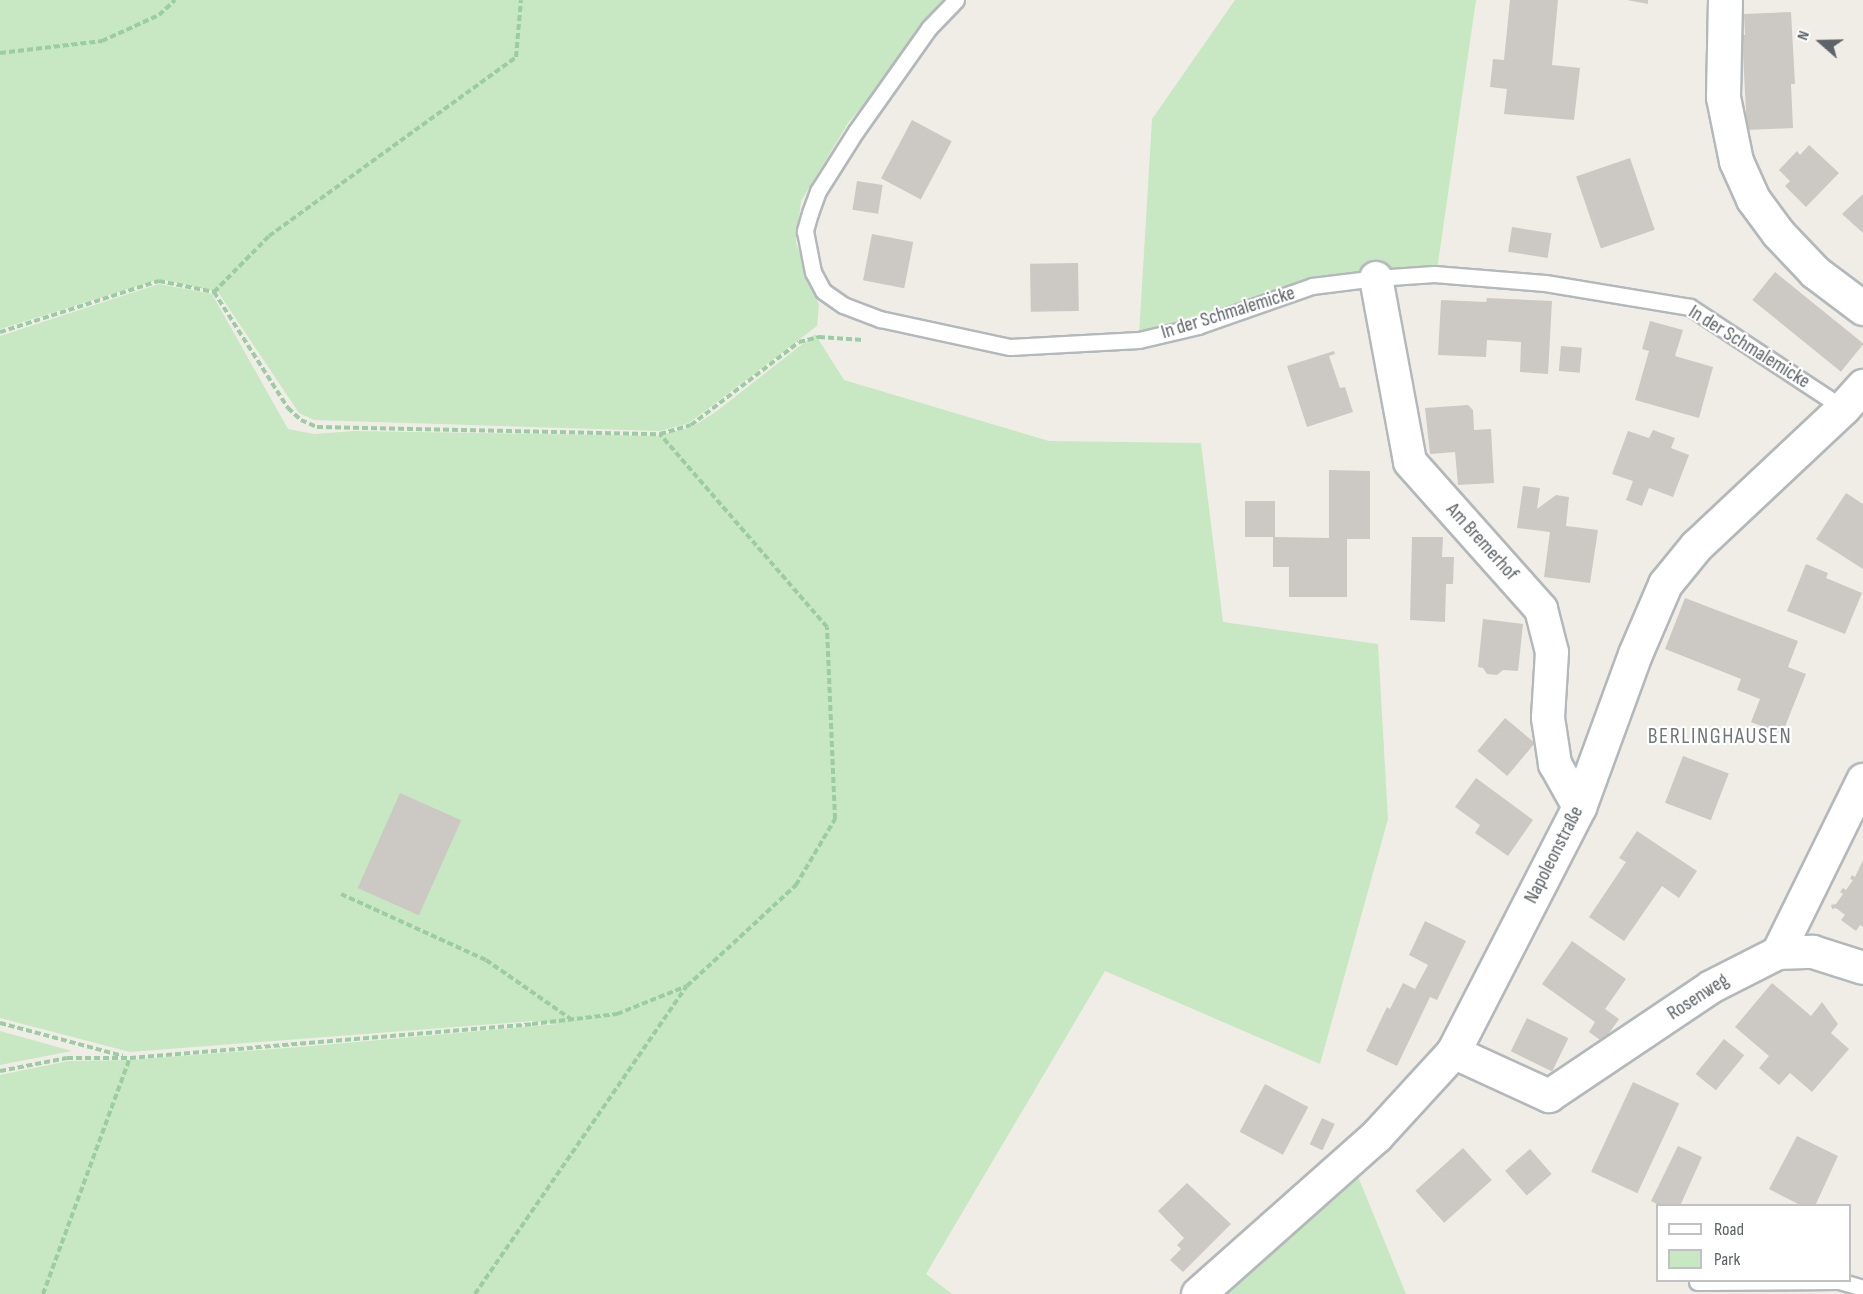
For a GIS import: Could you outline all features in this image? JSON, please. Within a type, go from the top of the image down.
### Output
[{"type":"street","points":[[1725,0],[1723,97],[1736,161],[1754,199],[1778,233],[1815,272],[1863,308]]},
{"type":"street","name":"Am Bremerhof","points":[[1376,278],[1410,462],[1541,609],[1552,652],[1548,718],[1556,764],[1580,807]]},
{"type":"street","name":"Napoleonstraße","points":[[1198,1294],[1376,1136],[1453,1052],[1580,807],[1643,633],[1665,584],[1696,546],[1853,397]]},
{"type":"street","points":[[1863,780],[1778,953],[1813,952],[1863,968]]},
{"type":"street","name":"Rosenweg","points":[[1453,1052],[1549,1096],[1711,987],[1778,953]]},
{"type":"lane","name":"In der Schmalemicke","points":[[956,0],[929,28],[856,131],[822,184],[810,213],[805,231],[813,272],[823,291],[843,305],[880,319],[1010,347],[1139,340],[1198,326],[1312,286],[1376,278],[1434,274],[1545,283],[1690,307],[1853,397]]},
{"type":"lane","points":[[1842,1282],[1863,1288]]},
{"type":"path","points":[[0,53],[102,41],[159,15],[175,0]]},
{"type":"path","points":[[214,292],[268,236],[516,57],[521,0]]},
{"type":"path","points":[[0,332],[159,281],[214,292],[288,408],[302,420],[317,427],[660,434],[691,425],[799,342],[819,337],[866,340]]},
{"type":"path","points":[[475,1294],[687,986],[796,885],[836,819],[827,627],[660,434]]},
{"type":"path","points":[[341,894],[486,960],[571,1020]]},
{"type":"path","points":[[0,1071],[67,1058],[130,1058],[571,1020],[617,1014],[687,986]]},
{"type":"path","points":[[0,1023],[130,1058]]},
{"type":"path","points":[[43,1294],[130,1058]]},
{"type":"green space","points":[[0,0],[953,0],[848,123],[801,201],[796,243],[819,305],[817,326],[689,423],[660,431],[314,420],[299,413],[218,292],[160,279],[0,329]]},
{"type":"green space","points":[[1235,0],[1476,0],[1437,270],[1377,273],[1139,335],[1152,119]]},
{"type":"green space","points":[[159,284],[212,294],[288,429],[314,434],[354,431],[657,436],[692,427],[717,411],[815,334],[844,380],[1049,441],[1201,443],[1223,622],[1378,644],[1388,819],[1320,1064],[1105,971],[926,1274],[952,1294],[0,1294],[0,1075],[68,1061],[130,1060],[557,1024],[533,1021],[130,1052],[0,1018],[0,336]]},
{"type":"green space","points":[[0,1031],[72,1051],[0,1065]]},
{"type":"green space","points":[[1357,1174],[1406,1294],[1217,1294]]},
{"type":"building","points":[[1510,0],[1558,0],[1552,65],[1580,68],[1574,120],[1504,114],[1507,89],[1490,87],[1493,59],[1504,60]]},
{"type":"building","points":[[1627,0],[1648,0],[1648,4]]},
{"type":"building","points":[[1791,12],[1795,84],[1791,84],[1793,128],[1747,130],[1742,35],[1745,35],[1744,14]]},
{"type":"building","points":[[912,120],[952,141],[921,199],[881,178]]},
{"type":"building","points":[[1809,145],[1839,173],[1806,207],[1785,186],[1790,181],[1779,170],[1797,151],[1800,155]]},
{"type":"building","points":[[1630,158],[1655,230],[1601,248],[1576,177]]},
{"type":"building","points":[[857,181],[883,185],[878,214],[852,210]]},
{"type":"building","points":[[1863,194],[1863,233],[1842,214]]},
{"type":"building","points":[[1512,227],[1552,233],[1548,258],[1508,252]]},
{"type":"building","points":[[872,234],[913,242],[904,288],[863,280]]},
{"type":"building","points":[[1078,263],[1079,311],[1031,312],[1030,264]]},
{"type":"building","points":[[1775,272],[1863,343],[1841,372],[1752,300]]},
{"type":"building","points":[[1487,298],[1552,301],[1548,374],[1520,372],[1521,342],[1487,340],[1486,357],[1438,355],[1441,300],[1486,302]]},
{"type":"building","points":[[1650,321],[1683,330],[1675,356],[1713,367],[1699,418],[1635,400],[1649,351],[1642,349]]},
{"type":"building","points":[[1561,346],[1582,348],[1580,373],[1559,371]]},
{"type":"building","points":[[1334,351],[1335,354],[1329,356],[1340,388],[1345,387],[1353,412],[1307,427],[1287,366]]},
{"type":"building","points":[[1468,405],[1473,410],[1474,430],[1491,429],[1494,483],[1458,485],[1455,452],[1430,454],[1425,408]]},
{"type":"building","points":[[1653,430],[1675,438],[1671,448],[1689,455],[1673,497],[1649,488],[1642,506],[1626,500],[1633,481],[1612,474],[1628,431],[1649,438]]},
{"type":"building","points":[[1329,470],[1370,471],[1370,539],[1347,539],[1347,597],[1289,597],[1289,567],[1273,567],[1273,537],[1245,537],[1245,501],[1275,501],[1275,537],[1329,538]]},
{"type":"building","points":[[1523,486],[1540,488],[1537,509],[1556,495],[1569,497],[1566,526],[1598,530],[1590,583],[1544,577],[1550,532],[1517,528]]},
{"type":"building","points":[[1846,493],[1863,504],[1863,569],[1816,539]]},
{"type":"building","points":[[1412,537],[1443,537],[1442,557],[1454,557],[1453,584],[1446,584],[1445,622],[1410,620]]},
{"type":"building","points":[[1806,564],[1828,573],[1826,578],[1862,593],[1845,634],[1787,611]]},
{"type":"building","points":[[1685,598],[1798,641],[1788,667],[1806,674],[1782,734],[1751,722],[1760,699],[1737,690],[1741,679],[1665,649]]},
{"type":"building","points":[[1483,619],[1523,624],[1518,671],[1503,670],[1497,675],[1487,674],[1483,668],[1478,667]]},
{"type":"building","points":[[1505,718],[1535,743],[1507,776],[1477,751]]},
{"type":"building","points":[[1683,756],[1729,774],[1711,820],[1665,803]]},
{"type":"building","points":[[1476,778],[1533,820],[1508,856],[1475,833],[1480,825],[1455,807]]},
{"type":"building","points":[[400,793],[461,820],[419,915],[358,888]]},
{"type":"building","points":[[1637,831],[1697,871],[1679,898],[1662,886],[1624,941],[1589,917],[1626,862],[1619,858]]},
{"type":"building","points":[[1863,860],[1863,927],[1860,925],[1856,931],[1841,920],[1845,915],[1836,908],[1832,909],[1831,905],[1836,904],[1843,894],[1840,892],[1843,888],[1846,890],[1853,880],[1850,879],[1852,875],[1855,877]]},
{"type":"building","points":[[1425,921],[1466,941],[1437,1000],[1430,997],[1397,1066],[1366,1051],[1387,1007],[1390,1009],[1403,983],[1415,989],[1428,965],[1409,955]]},
{"type":"building","points":[[1572,941],[1626,979],[1605,1009],[1619,1019],[1603,1042],[1589,1032],[1595,1022],[1542,984]]},
{"type":"building","points":[[1772,983],[1811,1016],[1822,1002],[1838,1024],[1831,1033],[1849,1049],[1812,1092],[1790,1073],[1779,1085],[1759,1068],[1769,1056],[1735,1027]]},
{"type":"building","points":[[1527,1018],[1568,1038],[1552,1071],[1511,1051]]},
{"type":"building","points":[[1724,1039],[1744,1055],[1716,1090],[1696,1074]]},
{"type":"building","points":[[1633,1082],[1679,1104],[1637,1193],[1591,1172]]},
{"type":"building","points":[[1265,1084],[1308,1107],[1283,1155],[1240,1132]]},
{"type":"building","points":[[1322,1118],[1335,1124],[1322,1150],[1310,1144]]},
{"type":"building","points":[[1797,1136],[1838,1156],[1816,1204],[1798,1204],[1769,1189]]},
{"type":"building","points":[[1678,1146],[1702,1157],[1681,1204],[1657,1204],[1651,1201]]},
{"type":"building","points":[[1463,1148],[1492,1180],[1444,1223],[1415,1191]]},
{"type":"building","points":[[1530,1149],[1552,1174],[1527,1196],[1505,1171]]},
{"type":"building","points":[[1187,1183],[1231,1224],[1183,1272],[1170,1260],[1181,1249],[1177,1245],[1184,1238],[1158,1211]]},
{"type":"district","name":"BERLINGHAUSEN","points":[[1720,737]]}]
